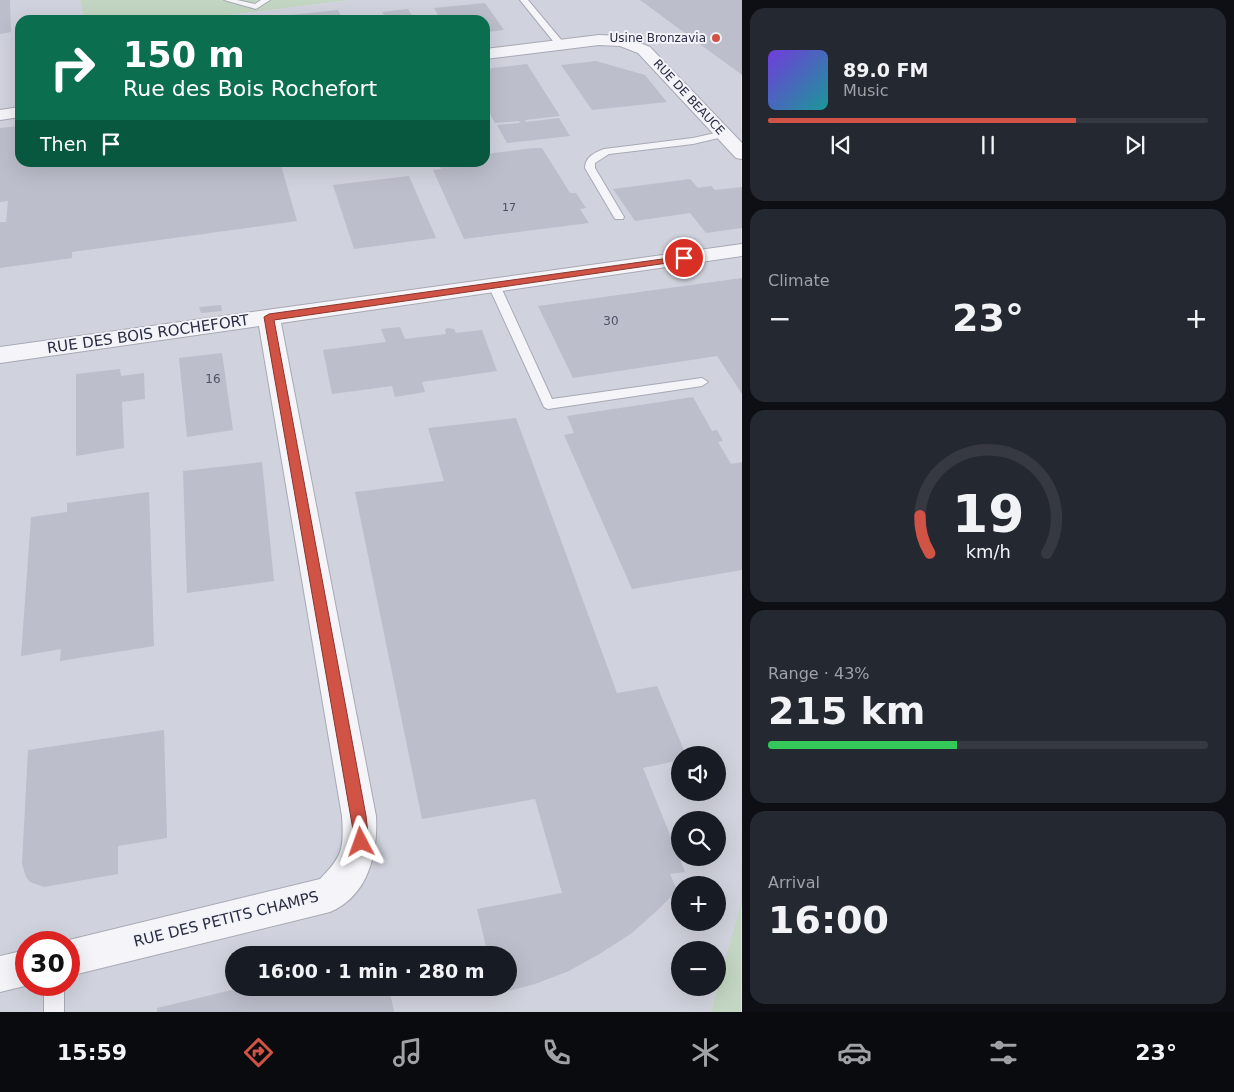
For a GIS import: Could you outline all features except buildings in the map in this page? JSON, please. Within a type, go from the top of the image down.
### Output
[{"type":"street","name":"RUE DE BEAUCE","points":[[490,53],[598,40],[623,41],[644,50],[742,154]]},
{"type":"street","points":[[0,115],[15,113]]},
{"type":"street","name":"RUE DES BOIS ROCHEFORT","points":[[0,355],[742,250]]},
{"type":"street","name":"RUE DES PETITS CHAMPS","points":[[80,955],[330,894],[348,876],[356,863],[361,842],[359,816],[269,317]]},
{"type":"street","points":[[0,974],[15,971]]},
{"type":"lane","points":[[228,0],[256,6],[266,0]]},
{"type":"lane","points":[[524,0],[560,44]]},
{"type":"lane","points":[[619,217],[590,168],[590,162],[596,156],[607,151],[724,134]]},
{"type":"lane","points":[[494,285],[548,404],[702,382]]},
{"type":"lane","points":[[54,996],[54,1012]]},
{"type":"shaded area","points":[[0,0],[80,0],[83,15],[15,15],[15,167],[490,167],[490,15],[230,15],[350,0],[741,0],[742,904],[726,960],[726,941],[671,941],[671,996],[716,996],[711,1012],[0,1012]]},
{"type":"green space","points":[[80,0],[350,0],[230,15],[83,15]]},
{"type":"green space","points":[[741,904],[741,1012],[711,1012],[715,996],[726,996],[726,958]]},
{"type":"place","name":"Usine Bronzavia","points":[[716,38]]},
{"type":"route","points":[[361,842],[359,816],[269,317],[684,258]]}]
